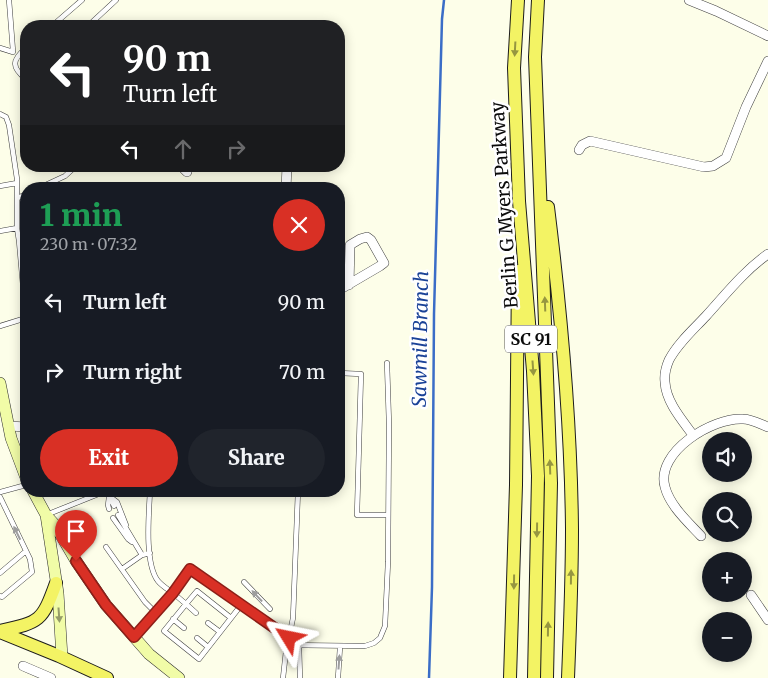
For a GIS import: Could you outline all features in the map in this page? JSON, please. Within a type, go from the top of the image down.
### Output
[{"type":"main road","name":"Berlin G Myers Parkway","points":[[518,0],[514,68],[519,201],[533,371],[538,476],[534,678]]},
{"type":"main road","name":"Berlin G Myers Parkway","points":[[538,0],[535,57],[551,482],[547,678]]},
{"type":"main road","points":[[538,124],[558,280],[570,464],[571,602],[568,678]]},
{"type":"main road","points":[[510,678],[516,485],[519,201]]},
{"type":"main road","points":[[0,383],[4,427],[20,466]]},
{"type":"main road","points":[[36,497],[46,515],[55,525],[76,561],[106,605],[149,654],[179,678]]},
{"type":"main road","points":[[46,515],[56,583],[62,657]]},
{"type":"main road","points":[[0,631],[23,626],[37,620],[47,608],[56,583]]},
{"type":"main road","points":[[0,631],[107,678]]},
{"type":"street","points":[[689,0],[768,36]]},
{"type":"street","points":[[579,150],[582,145],[590,141],[704,167],[713,166],[726,158],[746,107],[768,61]]},
{"type":"street","points":[[345,287],[349,285],[384,263],[371,240],[367,237],[350,245],[349,285]]},
{"type":"street","points":[[693,435],[667,394],[664,372],[677,348],[727,292],[768,254]]},
{"type":"street","points":[[701,536],[678,510],[669,496],[664,480],[666,465],[670,458],[693,435],[716,424],[734,419],[752,421],[768,427]]},
{"type":"street","points":[[4,427],[20,427]]},
{"type":"street","points":[[752,596],[768,620]]},
{"type":"street","points":[[23,666],[51,678]]},
{"type":"lane","points":[[9,0],[13,51],[16,58]]},
{"type":"lane","points":[[59,20],[82,0]]},
{"type":"lane","points":[[94,20],[116,0]]},
{"type":"lane","points":[[0,48],[13,51]]},
{"type":"lane","points":[[20,54],[14,62],[20,72]]},
{"type":"lane","points":[[0,114],[6,117],[9,125],[17,183],[17,228],[20,252]]},
{"type":"lane","points":[[54,182],[69,172]]},
{"type":"lane","points":[[0,186],[17,183]]},
{"type":"lane","points":[[0,231],[17,228]]},
{"type":"lane","points":[[0,326],[20,320]]},
{"type":"lane","points":[[287,645],[365,646],[374,644],[380,638],[385,626],[388,562],[389,424],[387,363]]},
{"type":"lane","points":[[345,373],[361,374],[357,514],[387,515]]},
{"type":"lane","points":[[0,492],[20,487]]},
{"type":"lane","points":[[0,497],[30,559],[32,572],[2,597],[0,596]]},
{"type":"lane","points":[[46,515],[96,497]]},
{"type":"lane","points":[[108,497],[112,507]]},
{"type":"lane","points":[[111,497],[117,502],[127,529],[142,555]]},
{"type":"lane","points":[[150,497],[148,538],[151,563],[158,581],[196,612]]},
{"type":"lane","points":[[283,678],[293,618],[298,497]]},
{"type":"lane","points":[[127,529],[116,517],[128,538],[134,543]]},
{"type":"lane","points":[[106,547],[145,602],[156,613]]},
{"type":"lane","points":[[0,573],[26,551]]},
{"type":"lane","points":[[122,569],[142,555],[150,553]]},
{"type":"lane","points":[[134,637],[173,593],[190,569],[289,638]]},
{"type":"lane","points":[[244,582],[270,609]]},
{"type":"lane","points":[[231,618],[197,591],[164,631],[198,659],[220,632],[231,618],[242,604]]},
{"type":"lane","points":[[174,619],[184,628]]},
{"type":"lane","points":[[208,623],[220,632]]},
{"type":"lane","points":[[197,638],[208,647]]},
{"type":"lane","points":[[299,645],[300,678]]},
{"type":"lane","points":[[338,678],[340,646]]},
{"type":"waterway","name":"Sawmill Branch","points":[[429,678],[432,587],[434,314],[444,0]]},
{"type":"route","points":[[76,561],[106,605],[134,637],[173,593],[190,569],[197,572],[289,638]]}]
